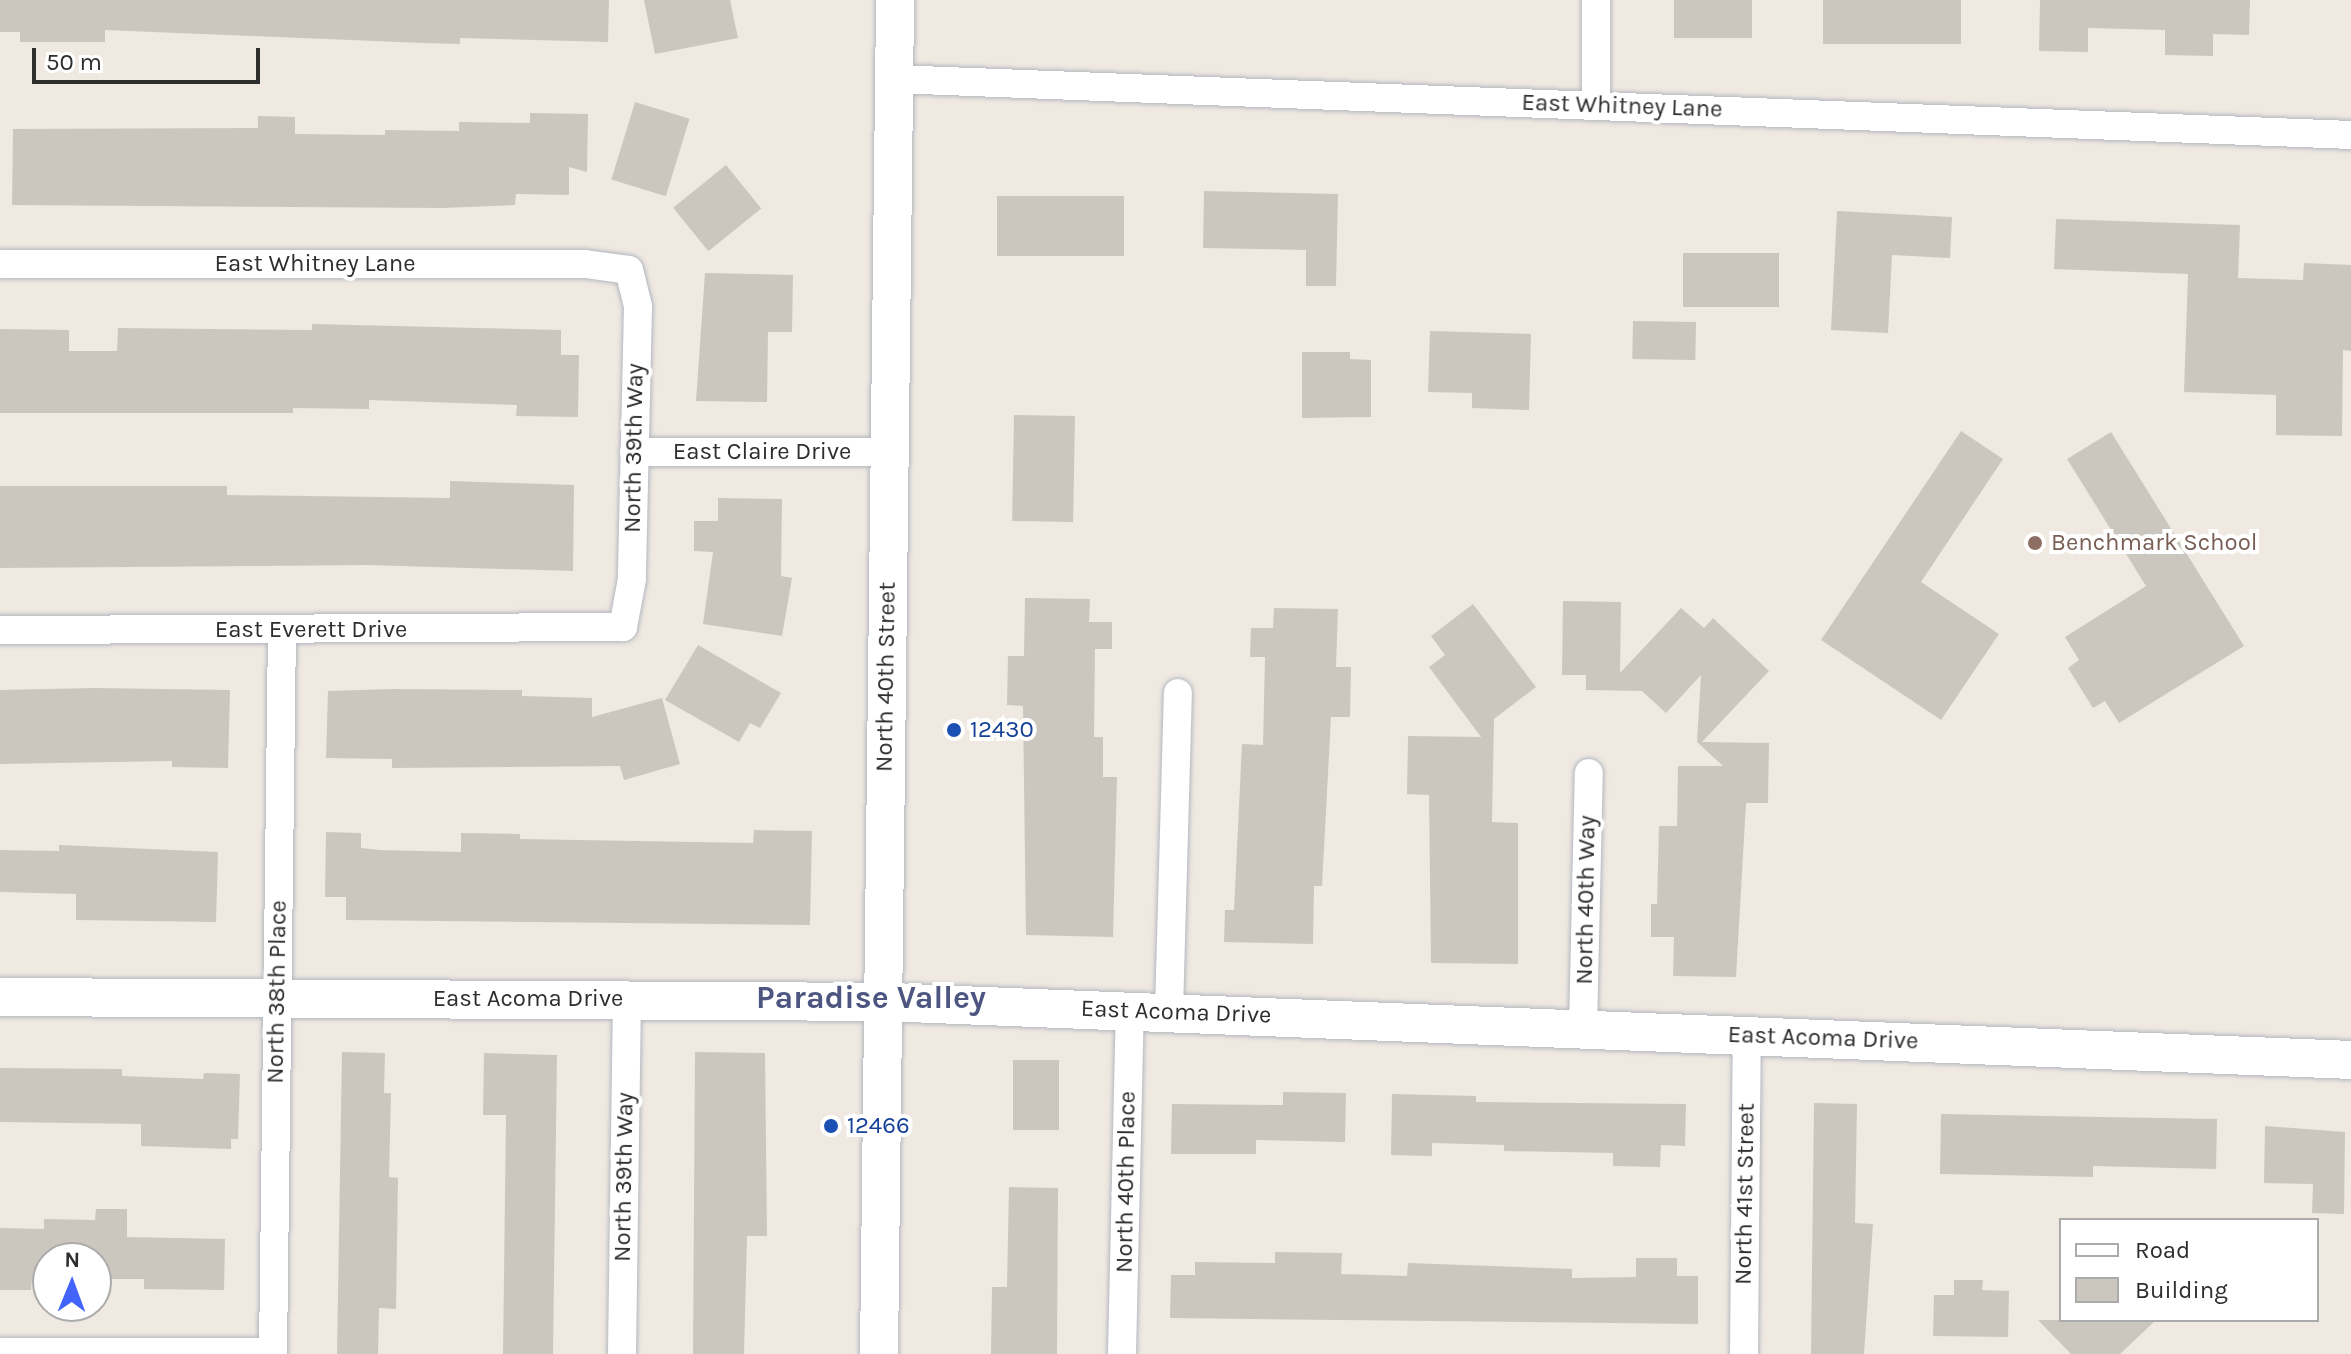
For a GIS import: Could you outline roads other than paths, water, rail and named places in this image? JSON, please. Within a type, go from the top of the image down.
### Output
[{"type":"street","name":"North 40th Street","points":[[879,1354],[895,0]]},
{"type":"street","points":[[1596,0],[1596,106]]},
{"type":"street","name":"East Whitney Lane","points":[[894,79],[2351,135]]},
{"type":"street","name":"East Whitney Lane","points":[[0,264],[585,264],[629,270]]},
{"type":"street","name":"North 39th Way","points":[[623,627],[632,579],[638,307],[629,270]]},
{"type":"street","name":"East Claire Drive","points":[[634,452],[890,452]]},
{"type":"street","name":"East Everett Drive","points":[[0,630],[623,627]]},
{"type":"street","name":"North 38th Place","points":[[273,1353],[282,630]]},
{"type":"street","points":[[1169,1011],[1178,693]]},
{"type":"street","name":"North 40th Way","points":[[1583,1028],[1589,773]]},
{"type":"street","name":"East Acoma Drive","points":[[0,997],[883,1002],[2351,1060]]},
{"type":"street","name":"North 39th Way","points":[[622,1354],[627,999]]},
{"type":"street","name":"North 40th Place","points":[[1122,1354],[1130,1010]]},
{"type":"street","name":"North 41st Street","points":[[1744,1354],[1747,1035]]},
{"type":"street","points":[[0,1352],[273,1353]]},
{"type":"place","name":"Benchmark School","points":[[2035,543]]},
{"type":"place","name":"12430","points":[[954,730]]},
{"type":"place","name":"12466","points":[[831,1126]]},
{"type":"district","name":"Paradise Valley","points":[[871,998]]}]
